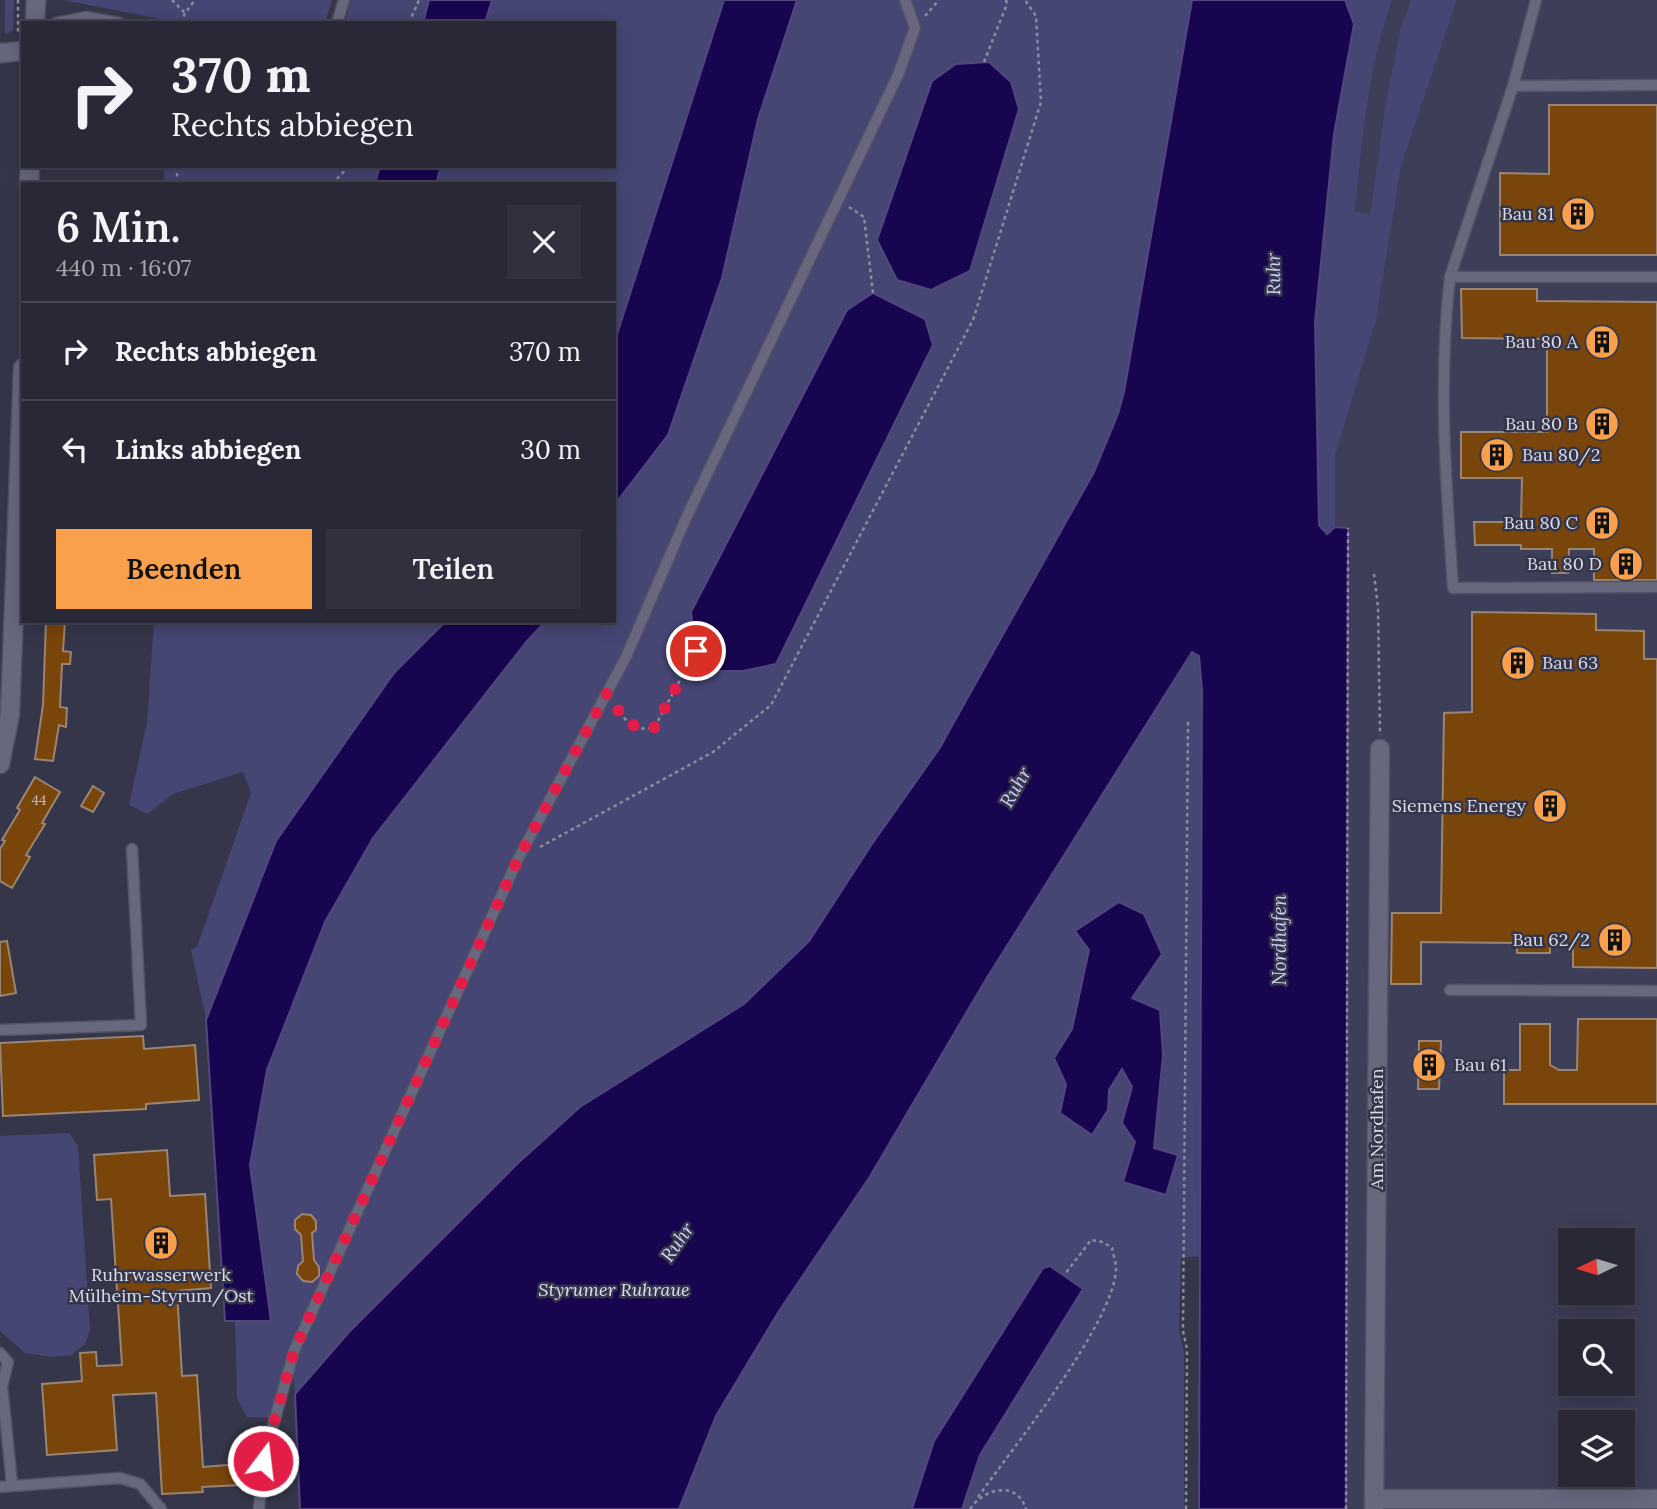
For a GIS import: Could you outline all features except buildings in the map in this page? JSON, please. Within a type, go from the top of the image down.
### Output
[{"type":"street","points":[[35,21],[36,0]]},
{"type":"street","points":[[0,53],[21,51]]},
{"type":"street","points":[[0,764],[10,714],[6,605],[21,457]]},
{"type":"street","name":"Am Nordhafen","points":[[1374,1504],[1380,749]]},
{"type":"street","points":[[1374,1504],[1657,1499]]},
{"type":"lane","points":[[338,21],[344,0]]},
{"type":"lane","points":[[259,1509],[263,1461],[294,1351],[518,859],[626,657],[687,516],[898,75],[915,28],[905,0]]},
{"type":"lane","points":[[1536,0],[1513,86],[1450,277],[1444,328],[1446,483],[1453,588],[1657,587]]},
{"type":"lane","points":[[66,21],[86,17],[108,21]]},
{"type":"lane","points":[[1513,86],[1657,85]]},
{"type":"lane","points":[[1450,277],[1657,277]]},
{"type":"lane","points":[[0,1030],[141,1025],[132,849]]},
{"type":"lane","points":[[1450,990],[1657,991]]},
{"type":"lane","points":[[0,1353],[8,1362],[2,1386],[12,1484]]},
{"type":"lane","points":[[0,1487],[120,1478],[140,1484],[161,1509]]},
{"type":"path","points":[[18,0],[17,27],[21,51]]},
{"type":"path","points":[[172,0],[185,13]]},
{"type":"path","points":[[182,21],[195,0]]},
{"type":"path","points":[[410,21],[419,0]]},
{"type":"path","points":[[915,28],[939,0]]},
{"type":"path","points":[[984,62],[1007,4],[1006,0]]},
{"type":"path","points":[[518,859],[713,752],[771,705],[973,320],[1041,102],[1036,16],[1026,0]]},
{"type":"path","points":[[334,182],[347,168]]},
{"type":"path","points":[[838,200],[864,217],[873,293]]},
{"type":"path","points":[[1346,1509],[1348,528]]},
{"type":"path","points":[[1374,574],[1378,607],[1380,749]]},
{"type":"path","points":[[607,693],[626,722],[641,729],[654,728],[696,651]]},
{"type":"path","points":[[1186,1509],[1187,1349],[1183,1331],[1188,719]]},
{"type":"path","points":[[970,1509],[1075,1360],[1108,1303],[1116,1269],[1112,1248],[1103,1242],[1091,1240],[1065,1274]]},
{"type":"path","points":[[978,1497],[997,1490],[1010,1492],[1024,1502],[1026,1509]]},
{"type":"shaded area","points":[[1388,0],[1657,0],[1657,1509],[1346,1509],[1348,529],[1335,527],[1334,330],[1360,100]]},
{"type":"green space","points":[[5,0],[14,0],[13,31],[5,34]]},
{"type":"green space","points":[[63,0],[332,0],[326,21],[172,21]]},
{"type":"green space","points":[[351,0],[429,0],[424,21],[346,21]]},
{"type":"green space","points":[[492,0],[1333,0],[1191,652],[1199,656],[1202,690],[1201,1256],[1181,1258],[1179,1331],[1184,1352],[1184,1509],[962,1509],[1050,1266],[1043,1268],[934,1441],[912,1509],[308,1509],[301,1386],[295,1394],[293,1376],[281,1418],[247,1417],[237,1398],[235,1322],[271,1321],[250,1166],[214,1167],[205,1014],[191,950],[197,947],[251,793],[243,772],[173,794],[147,814],[129,805],[147,722],[154,623],[616,623],[616,182],[437,182],[440,168],[616,168],[616,21],[486,21]],"holes":[[[873,293],[714,671],[696,651],[691,612],[847,311]]]},
{"type":"green space","points":[[1345,0],[1392,0],[1377,52],[1360,157],[1355,211],[1370,215],[1385,108],[1400,30],[1411,0],[1457,0],[1401,166],[1376,320],[1335,455],[1335,527],[1327,534],[1319,525],[1315,322],[1334,134],[1354,24]]},
{"type":"green space","points":[[164,168],[379,168],[376,182],[164,182]]},
{"type":"green space","points":[[69,1133],[78,1146],[90,1330],[85,1344],[71,1355],[53,1357],[25,1353],[0,1331],[0,1136]]},
{"type":"water","points":[[429,0],[492,0],[486,21],[424,21]]},
{"type":"water","points":[[724,0],[797,0],[758,119],[722,278],[668,435],[616,503],[616,338]]},
{"type":"water","name":"Styrumer Ruhraue","points":[[1192,0],[1345,0],[1354,24],[1334,134],[1315,322],[1319,525],[1327,534],[1335,527],[1348,528],[1346,1509],[1199,1509],[1202,690],[1199,656],[1192,652],[988,976],[869,1178],[779,1311],[716,1416],[679,1509],[300,1509],[295,1394],[350,1331],[517,1164],[580,1107],[744,1004],[809,941],[872,844],[939,749],[1094,472],[1118,414]]},
{"type":"water","points":[[989,62],[1011,82],[1019,109],[970,271],[931,290],[897,280],[877,240],[932,81],[956,64]]},
{"type":"water","points":[[379,168],[440,168],[437,182],[376,182]]},
{"type":"water","points":[[873,293],[925,319],[933,345],[776,664],[743,671],[714,671],[696,651],[691,612],[847,310]]},
{"type":"water","points":[[616,513],[619,541],[616,544]]},
{"type":"water","points":[[444,623],[544,623],[527,641],[373,838],[325,922],[267,1070],[250,1165],[271,1321],[225,1321],[206,1020],[276,841],[394,673]]},
{"type":"water","points":[[1119,902],[1144,914],[1162,954],[1132,998],[1160,1010],[1163,1055],[1154,1148],[1178,1155],[1166,1195],[1123,1182],[1135,1142],[1122,1123],[1132,1087],[1122,1069],[1109,1090],[1108,1110],[1092,1135],[1060,1113],[1066,1084],[1054,1058],[1072,1029],[1089,950],[1075,931]]},
{"type":"water","points":[[1050,1266],[1083,1289],[980,1455],[962,1509],[912,1509],[934,1441],[1043,1268]]},
{"type":"place","name":"Bau 81","points":[[1578,214]]},
{"type":"place","name":"Bau 80 A","points":[[1602,342]]},
{"type":"place","name":"Bau 80 B","points":[[1602,424]]},
{"type":"place","name":"Bau 80/2","points":[[1497,455]]},
{"type":"place","name":"Bau 80 C","points":[[1602,523]]},
{"type":"place","name":"Bau 80 D","points":[[1626,564]]},
{"type":"place","name":"Bau 63","points":[[1518,663]]},
{"type":"place","name":"Siemens Energy","points":[[1550,806]]},
{"type":"place","name":"Bau 62/2","points":[[1615,940]]},
{"type":"place","name":"Bau 61","points":[[1429,1065]]},
{"type":"place","name":"Ruhrwasserwerk Mülheim-Styrum/Ost","points":[[161,1243]]},
{"type":"route","points":[[263,1461],[294,1351],[539,818],[607,693],[626,722],[641,729],[654,728],[696,651]]},
{"type":"water label","name":"Ruhr","points":[[1273,274]]},
{"type":"water label","name":"Ruhr","points":[[1015,787]]},
{"type":"water label","name":"Nordhafen","points":[[1279,940]]},
{"type":"water label","name":"Ruhr","points":[[677,1242]]}]
